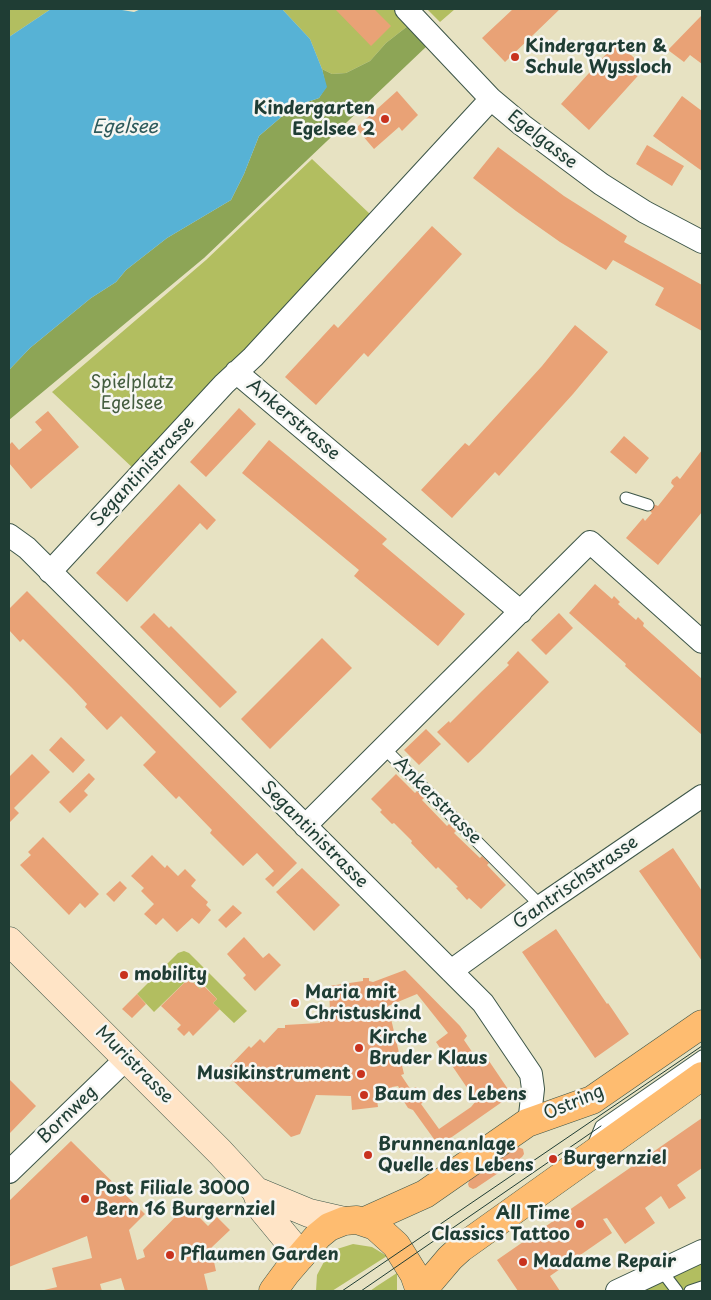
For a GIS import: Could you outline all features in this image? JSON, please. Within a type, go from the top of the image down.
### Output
[{"type":"main road","name":"Muristrasse","points":[[9,941],[127,1058],[256,1191],[309,1213],[354,1221]]},
{"type":"main road","name":"Ostring","points":[[273,1291],[318,1236],[329,1227],[354,1221],[425,1194],[528,1123],[592,1100],[702,1024]]},
{"type":"main road","points":[[354,1221],[375,1226],[396,1244],[414,1274],[421,1291],[461,1248],[702,1076]]},
{"type":"main road","name":"Muristrasse","points":[[256,1191],[263,1210],[301,1256]]},
{"type":"main road","points":[[299,1291],[298,1280],[301,1256]]},
{"type":"street","name":"Egelgasse","points":[[406,9],[491,100],[522,125],[590,176],[645,212],[702,242]]},
{"type":"street","name":"Ankerstrasse","points":[[491,100],[236,372],[521,612]]},
{"type":"street","name":"Segantinistrasse","points":[[50,572],[236,372]]},
{"type":"street","name":"Segantinistrasse","points":[[9,536],[27,548],[483,1003],[531,1074],[533,1089],[528,1123]]},
{"type":"street","name":"Ankerstrasse","points":[[384,748],[590,542],[702,642]]},
{"type":"street","points":[[305,826],[384,748]]},
{"type":"street","name":"Gantrischstrasse","points":[[451,971],[541,906],[702,796]]},
{"type":"street","name":"Bornweg","points":[[9,1172],[127,1058]]},
{"type":"street","points":[[617,1291],[702,1251]]},
{"type":"lane","points":[[626,498],[648,504]]},
{"type":"lane","name":"Ankerstrasse","points":[[384,748],[541,906]]},
{"type":"lane","points":[[588,1159],[601,1126],[702,1056]]},
{"type":"lane","points":[[661,1270],[677,1291]]},
{"type":"lane","points":[[690,1291],[702,1287]]},
{"type":"green space","points":[[9,9],[51,9],[9,37]]},
{"type":"green space","points":[[282,9],[394,9],[409,25],[386,43],[370,61],[346,73],[332,74],[322,69],[310,39]]},
{"type":"green space","points":[[427,9],[455,9],[440,22]]},
{"type":"green space","points":[[409,25],[428,45],[204,258],[9,420],[9,370],[30,348],[91,298],[116,282],[126,270],[167,238],[231,200],[259,136],[293,107],[319,98],[326,87],[322,69],[332,74],[346,73],[370,61],[386,43]]},
{"type":"green space","name":"Spielplatz Egelsee","points":[[312,159],[371,215],[135,470],[52,392],[206,260]]},
{"type":"green space","points":[[184,951],[189,953],[247,1011],[234,1023],[213,1003],[217,999],[204,985],[200,989],[189,978],[154,1012],[137,994],[178,953]]},
{"type":"green space","points":[[353,1244],[372,1247],[387,1256],[332,1291],[316,1291],[317,1275],[326,1258],[337,1249]]},
{"type":"green space","points":[[702,1261],[702,1291],[639,1291]]},
{"type":"green space","points":[[397,1273],[397,1291],[370,1291],[377,1286]]},
{"type":"water","name":"Egelsee","points":[[51,9],[116,9],[134,12],[141,9],[282,9],[310,39],[327,87],[319,98],[293,107],[259,136],[231,200],[167,238],[126,270],[116,282],[91,298],[30,348],[9,370],[9,37]]},
{"type":"building","points":[[335,9],[374,9],[391,26],[371,46]]},
{"type":"building","points":[[513,9],[560,9],[505,62],[482,38]]},
{"type":"building","points":[[701,16],[702,64],[690,55],[684,62],[668,50]]},
{"type":"building","points":[[617,42],[645,68],[589,130],[561,104]]},
{"type":"building","points":[[397,91],[418,115],[402,131],[399,127],[374,149],[356,128]]},
{"type":"building","points":[[682,96],[702,111],[702,171],[653,136]]},
{"type":"building","points":[[647,145],[684,166],[672,186],[636,164]]},
{"type":"building","points":[[498,147],[564,196],[627,236],[624,242],[702,285],[702,331],[655,305],[664,288],[613,260],[606,270],[560,242],[473,178]]},
{"type":"building","points":[[432,226],[462,254],[368,357],[364,353],[316,405],[285,377],[334,324],[338,328]]},
{"type":"building","points":[[575,325],[608,352],[499,476],[495,472],[452,518],[421,490],[465,443],[469,446],[542,366]]},
{"type":"building","points":[[239,408],[256,424],[206,477],[190,462]]},
{"type":"building","points":[[48,411],[79,447],[31,489],[9,463],[9,445],[12,442],[19,450],[42,430],[35,422]]},
{"type":"building","points":[[624,436],[649,458],[636,474],[610,452]]},
{"type":"building","points":[[269,440],[387,539],[382,544],[465,614],[438,646],[354,576],[359,570],[242,473]]},
{"type":"building","points":[[702,450],[702,512],[658,565],[626,538],[643,518],[645,521],[652,513],[649,510],[653,504],[658,506],[674,486],[671,483],[672,480],[677,476],[680,479]]},
{"type":"building","points":[[179,484],[216,520],[207,530],[200,523],[127,602],[96,573]]},
{"type":"building","points":[[595,584],[612,599],[614,596],[620,602],[618,604],[636,620],[638,617],[644,623],[643,626],[702,679],[702,735],[569,613]]},
{"type":"building","points":[[27,591],[297,863],[273,887],[265,879],[274,871],[257,853],[243,866],[210,833],[212,830],[179,796],[176,799],[143,765],[156,752],[121,716],[107,730],[85,707],[87,704],[72,688],[23,639],[20,642],[9,630],[9,609]]},
{"type":"building","points":[[154,613],[169,628],[171,626],[237,692],[220,708],[140,627]]},
{"type":"building","points":[[559,613],[573,628],[546,655],[531,640]]},
{"type":"building","points":[[322,638],[352,668],[270,749],[241,719]]},
{"type":"building","points":[[518,651],[549,682],[468,763],[437,732],[449,721],[450,723],[509,665],[507,663]]},
{"type":"building","points":[[426,729],[441,744],[419,765],[404,750]]},
{"type":"building","points":[[61,737],[85,760],[73,773],[49,750]]},
{"type":"building","points":[[32,754],[50,772],[14,808],[19,813],[9,823],[9,777]]},
{"type":"building","points":[[89,773],[95,779],[84,791],[88,795],[70,813],[59,802]]},
{"type":"building","points":[[396,774],[415,793],[417,791],[424,798],[422,800],[447,826],[449,824],[456,831],[454,833],[480,858],[482,856],[489,863],[487,865],[506,885],[481,909],[469,898],[467,900],[456,888],[458,887],[438,867],[436,869],[411,843],[412,841],[380,812],[382,810],[371,799]]},
{"type":"building","points":[[43,837],[99,894],[85,908],[80,903],[69,915],[20,865],[31,855],[28,852]]},
{"type":"building","points":[[673,848],[702,891],[702,961],[639,871]]},
{"type":"building","points":[[152,855],[165,868],[167,865],[178,876],[185,869],[196,880],[191,886],[208,902],[206,905],[211,910],[199,924],[192,918],[177,932],[163,918],[156,925],[144,914],[154,904],[141,891],[144,888],[131,876]]},
{"type":"building","points":[[302,868],[340,905],[314,931],[276,892]]},
{"type":"building","points":[[120,881],[127,888],[114,902],[106,894]]},
{"type":"building","points":[[233,905],[242,913],[226,928],[218,920]]},
{"type":"building","points":[[556,929],[629,1034],[595,1058],[522,952]]},
{"type":"building","points":[[244,937],[263,958],[269,953],[281,965],[255,991],[243,978],[246,975],[227,954]]},
{"type":"building","points":[[405,970],[460,1026],[467,1036],[464,1040],[481,1065],[489,1061],[512,1095],[439,1146],[413,1110],[408,1108],[398,1086],[376,1093],[378,1107],[352,1110],[351,1096],[316,1095],[300,1134],[291,1137],[224,1072],[249,1046],[251,1048],[260,1039],[264,1043],[278,1028],[285,1028],[285,1025],[320,1023],[320,1013],[330,1012],[329,986],[363,981],[363,978],[369,978],[369,981],[373,982]],"holes":[[[417,994],[448,1033],[436,1042],[476,1101],[471,1107],[439,1129],[421,1104],[425,1100],[422,1093],[416,1087],[411,1090],[401,1075],[404,1074],[388,1006]]]},
{"type":"building","points":[[189,978],[200,989],[203,985],[217,999],[213,1003],[220,1009],[193,1036],[189,1031],[184,1036],[177,1029],[181,1025],[161,1006]]},
{"type":"building","points":[[137,994],[146,1004],[132,1018],[122,1009]]},
{"type":"building","points":[[9,1079],[36,1106],[10,1133],[9,1132]]},
{"type":"building","points":[[702,1118],[702,1168],[677,1185],[686,1198],[669,1209],[661,1196],[645,1208],[655,1223],[625,1244],[607,1218],[603,1219],[612,1233],[550,1276],[560,1291],[518,1291],[497,1260]]},
{"type":"building","points":[[71,1141],[145,1214],[129,1230],[137,1260],[145,1257],[143,1250],[187,1205],[208,1226],[217,1217],[230,1230],[211,1248],[216,1271],[204,1274],[208,1291],[125,1291],[121,1278],[100,1284],[102,1291],[40,1291],[57,1287],[52,1268],[92,1258],[87,1236],[9,1267],[9,1201]]},
{"type":"building","points":[[515,1147],[523,1149],[524,1154],[522,1157],[476,1188],[469,1187],[470,1179]]},
{"type":"tram line","points":[[342,1291],[702,1046]]},
{"type":"tram line","points":[[361,1291],[601,1126]]},
{"type":"place","name":"Kindergarten & Schule Wyssloch","points":[[515,57]]},
{"type":"place","name":"Kindergarten Egelsee 2","points":[[385,119]]},
{"type":"place","name":"mobility","points":[[124,975]]},
{"type":"place","name":"Maria mit Christuskind","points":[[295,1003]]},
{"type":"place","name":"Kirche Bruder Klaus","points":[[359,1048]]},
{"type":"place","name":"Musikinstrument","points":[[361,1074]]},
{"type":"place","name":"Baum des Lebens","points":[[364,1095]]},
{"type":"place","name":"Brunnenanlage Quelle des Lebens","points":[[368,1155]]},
{"type":"place","name":"Burgernziel","points":[[553,1159]]},
{"type":"place","name":"Post Filiale 3000 Bern 16 Burgernziel","points":[[85,1199]]},
{"type":"place","name":"All Time Classics Tattoo","points":[[580,1224]]},
{"type":"place","name":"Pflaumen Garden","points":[[170,1255]]},
{"type":"place","name":"Madame Repair","points":[[523,1262]]}]
